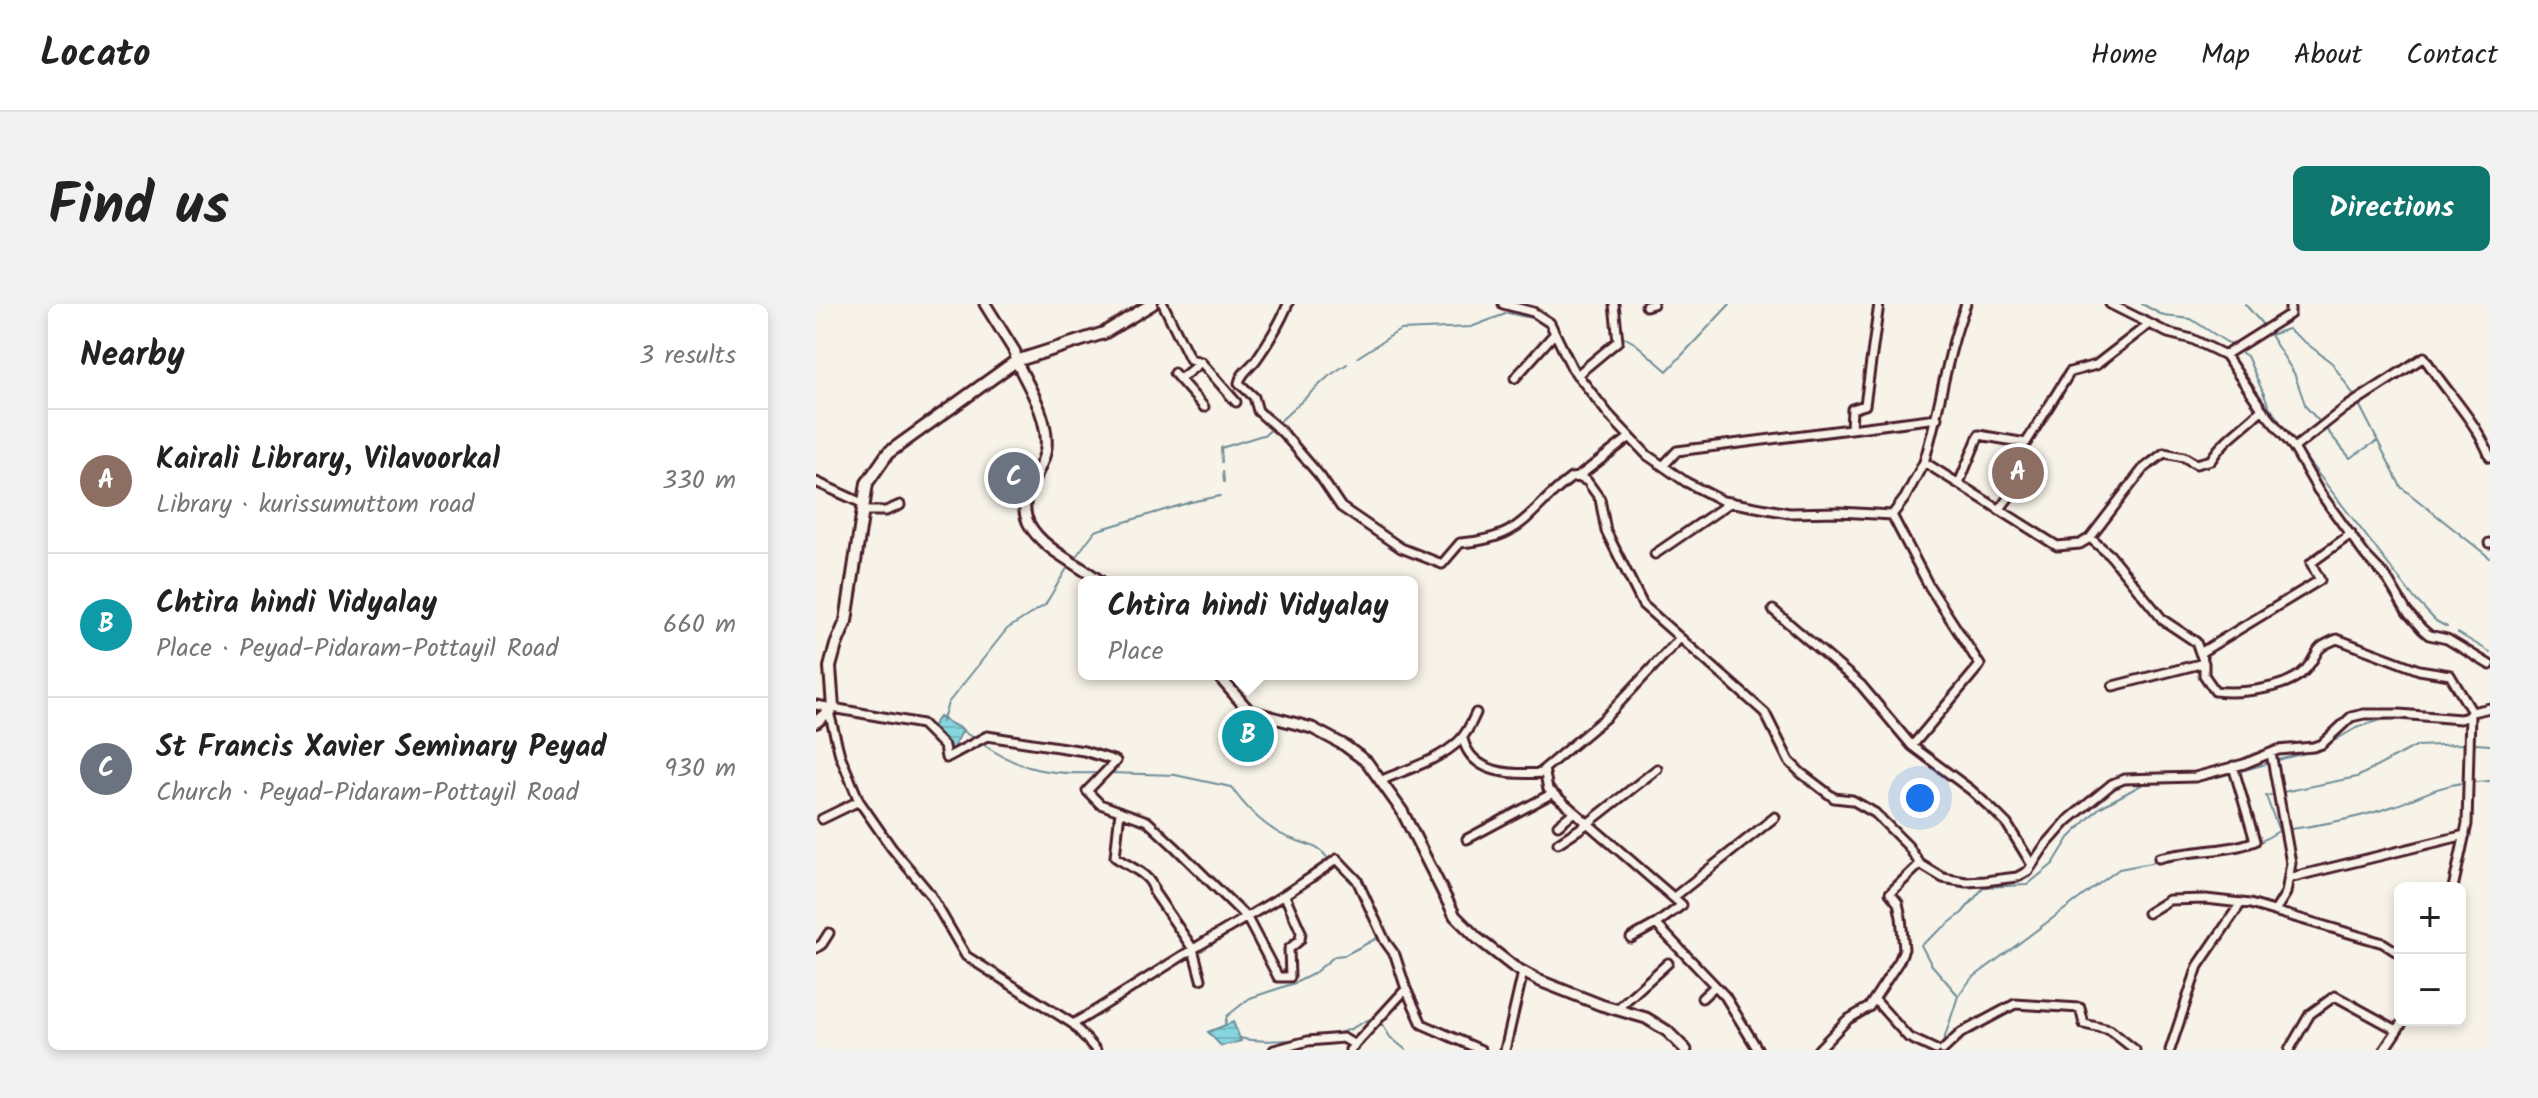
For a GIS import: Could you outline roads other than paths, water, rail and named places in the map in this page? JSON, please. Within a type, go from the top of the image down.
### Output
[{"type":"main road","points":[[816,722],[831,710],[830,667],[846,621],[867,483],[888,453],[1016,361],[1104,333],[1152,304]]},
{"type":"street","points":[[985,304],[1015,352],[1016,361],[1038,405],[1046,438],[1044,457],[1025,500],[1026,515],[1030,525],[1044,541],[1093,576]]},
{"type":"street","points":[[1163,304],[1190,359],[1201,362],[1236,402]]},
{"type":"street","points":[[1288,304],[1272,336],[1257,359],[1241,375],[1239,383],[1254,397],[1258,411],[1280,431],[1348,513],[1413,554],[1442,564],[1460,543],[1507,534],[1564,483],[1578,477],[1630,437]]},
{"type":"street","points":[[1503,304],[1533,312],[1550,323],[1577,375],[1630,437],[1647,455],[1686,482],[1731,502],[1789,513],[1892,515]]},
{"type":"street","points":[[1577,375],[1618,341],[1614,304]]},
{"type":"street","points":[[1851,429],[1852,409],[1865,405],[1879,304]]},
{"type":"street","points":[[1892,515],[1924,462],[1956,329],[1966,304]]},
{"type":"street","points":[[2110,304],[2168,333],[2192,339],[2225,355],[2262,409],[2294,448],[2318,490],[2365,555],[2386,577],[2407,612],[2429,635],[2447,639],[2490,665]]},
{"type":"street","points":[[2225,355],[2290,314],[2290,304]]},
{"type":"street","points":[[1959,483],[1979,435],[2026,443],[2070,372],[2096,365],[2149,324]]},
{"type":"street","points":[[1515,378],[1555,333]]},
{"type":"street","points":[[2294,448],[2353,403],[2424,357],[2481,435],[2490,457]]},
{"type":"street","points":[[1201,362],[1177,376],[1204,407]]},
{"type":"street","points":[[1924,462],[2057,546],[2080,544],[2090,538],[2143,469],[2164,453],[2184,457],[2196,464],[2211,460],[2220,444],[2262,409]]},
{"type":"street","points":[[1663,466],[1677,451],[1937,418]]},
{"type":"street","points":[[1999,510],[2022,480],[2025,471],[2036,461]]},
{"type":"street","points":[[1578,477],[1587,481],[1600,499],[1606,531],[1643,605],[1765,713],[1789,761],[1834,798],[1852,800],[1875,813],[1908,846],[1920,864],[1943,878],[1966,882],[2017,877],[2028,871],[2067,821],[2112,784],[2138,777],[2195,777],[2278,750],[2313,747],[2322,744],[2351,717],[2364,714],[2460,719],[2490,708]]},
{"type":"street","points":[[816,482],[863,508],[886,511],[900,505]]},
{"type":"street","points":[[1655,554],[1731,502]]},
{"type":"street","points":[[1892,515],[1929,586],[1980,665],[1912,746]]},
{"type":"street","points":[[2200,653],[2320,580],[2311,563],[2351,534]]},
{"type":"street","points":[[2090,538],[2110,555],[2163,620],[2196,642],[2204,663],[2204,675],[2215,691],[2249,690],[2291,682],[2307,669],[2319,647],[2337,639],[2419,670],[2450,675],[2471,713],[2465,835],[2454,882]]},
{"type":"street","points":[[1773,610],[1861,685],[1912,746],[1996,813],[2007,824],[2032,865]]},
{"type":"street","points":[[1631,938],[1682,905],[1548,789],[1544,769],[1605,718],[1680,638]]},
{"type":"street","points":[[2113,686],[2204,663]]},
{"type":"street","points":[[1222,680],[1249,711],[1296,722],[1329,736],[1367,762],[1382,780],[1410,827],[1455,916],[1477,938],[1523,972],[1565,992],[1654,1023],[1686,1050]]},
{"type":"street","points":[[816,705],[922,724],[944,746],[946,758],[987,736],[1084,751],[1116,761],[1087,791],[1100,804],[1147,821],[1247,918],[1278,977],[1290,977],[1289,949],[1300,940],[1301,932],[1285,896]]},
{"type":"street","points":[[831,710],[840,755],[859,801],[891,847],[930,894],[966,956],[1073,1024],[1096,1050]]},
{"type":"street","points":[[1382,780],[1432,759],[1463,739],[1476,713]]},
{"type":"street","points":[[1463,739],[1465,750],[1485,767],[1516,775],[1544,773]]},
{"type":"street","points":[[2271,753],[2291,863],[2286,893],[2275,911]]},
{"type":"street","points":[[2159,858],[2207,848],[2243,846],[2255,841],[2233,766]]},
{"type":"street","points":[[1558,843],[1657,769]]},
{"type":"street","points":[[1467,839],[1553,793]]},
{"type":"street","points":[[822,819],[859,801]]},
{"type":"street","points":[[1120,811],[1115,857],[1134,872],[1147,875],[1154,892],[1193,949],[1201,979]]},
{"type":"street","points":[[1558,825],[1574,812]]},
{"type":"street","points":[[1674,897],[1775,817]]},
{"type":"street","points":[[2289,878],[2465,835]]},
{"type":"street","points":[[1073,1024],[1285,896],[1337,859],[1357,880],[1385,941],[1395,955],[1422,1024],[1481,1050]]},
{"type":"street","points":[[1818,1050],[1847,1020],[1875,1000],[1904,949],[1898,903],[1890,893],[1920,864]]},
{"type":"street","points":[[2148,913],[2169,900],[2206,899],[2241,903],[2383,943],[2394,950]]},
{"type":"street","points":[[2170,1050],[2198,966],[2241,903]]},
{"type":"street","points":[[1656,924],[1725,996],[1758,1050]]},
{"type":"street","points":[[816,948],[829,933]]},
{"type":"street","points":[[1617,1009],[1668,963]]},
{"type":"street","points":[[1505,1050],[1523,972]]},
{"type":"street","points":[[1702,998],[1715,986]]},
{"type":"street","points":[[1274,1050],[1308,1041],[1343,1038],[1353,1047],[1406,989]]},
{"type":"street","points":[[2289,1050],[2310,1014],[2335,996],[2397,1030]]},
{"type":"street","points":[[1875,1000],[1908,1037],[1936,1050]]},
{"type":"street","points":[[1943,1050],[1961,1033],[2015,1004],[2080,1008],[2084,1024],[2110,1030],[2135,1050]]},
{"type":"street","points":[[2384,1050],[2400,1026]]},
{"type":"water","points":[[939,717],[963,730],[952,750],[931,728]]},
{"type":"water","points":[[1233,1022],[1241,1041],[1221,1046],[1208,1032]]},
{"type":"waterway","points":[[1621,339],[1624,337],[1636,344],[1667,371],[1730,304]]},
{"type":"waterway","points":[[2142,304],[2164,316],[2191,319],[2231,345]]},
{"type":"waterway","points":[[2245,304],[2263,325]]},
{"type":"waterway","points":[[1358,357],[1400,330],[1471,327],[1508,313],[1535,319]]},
{"type":"waterway","points":[[1555,323],[1579,368],[1583,366]]},
{"type":"waterway","points":[[2318,420],[2306,407],[2294,373],[2270,335],[2288,329],[2332,363],[2355,397]]},
{"type":"waterway","points":[[2242,353],[2247,356],[2269,406],[2293,441]]},
{"type":"waterway","points":[[1278,423],[1329,376],[1347,364]]},
{"type":"waterway","points":[[2358,402],[2401,487],[2490,558]]},
{"type":"waterway","points":[[1222,462],[1221,448],[1266,434],[1274,427]]},
{"type":"waterway","points":[[2326,429],[2350,458],[2377,441]]},
{"type":"waterway","points":[[2302,453],[2415,599],[2436,621],[2447,627]]},
{"type":"waterway","points":[[1223,471],[1224,482]]},
{"type":"waterway","points":[[1077,555],[1095,531],[1220,496]]},
{"type":"waterway","points":[[942,722],[948,703],[1007,629],[1045,605],[1069,565]]},
{"type":"waterway","points":[[2458,633],[2490,652]]},
{"type":"waterway","points":[[2457,714],[2463,714]]},
{"type":"waterway","points":[[2278,760],[2320,749],[2356,728],[2381,720],[2405,718]]},
{"type":"waterway","points":[[961,730],[976,740]]},
{"type":"waterway","points":[[981,743],[1010,760],[1037,769],[1099,773]]},
{"type":"waterway","points":[[2283,792],[2357,777],[2416,746],[2464,744]]},
{"type":"waterway","points":[[2475,744],[2490,745]]},
{"type":"waterway","points":[[2241,771],[2266,764]]},
{"type":"waterway","points":[[1110,773],[1175,775],[1231,787],[1270,828],[1318,849],[1328,859]]},
{"type":"waterway","points":[[1957,994],[1931,964],[1921,945],[1962,913],[1984,887],[2027,885],[2053,864],[2069,838],[2099,808],[2143,784],[2210,779],[2229,774]]},
{"type":"waterway","points":[[2474,782],[2490,781]]},
{"type":"waterway","points":[[2291,829],[2371,813],[2462,783]]},
{"type":"waterway","points":[[2258,843],[2279,831],[2266,796],[2271,795]]},
{"type":"waterway","points":[[1942,1046],[1958,996],[1971,979],[2119,869],[2177,858]]},
{"type":"waterway","points":[[1333,864],[1357,888]]},
{"type":"waterway","points":[[1225,1024],[1227,1016],[1250,998],[1295,983],[1313,974],[1335,956],[1345,955],[1381,936]]},
{"type":"waterway","points":[[1240,1038],[1278,1040],[1325,1036],[1348,1030],[1376,1017]]},
{"type":"waterway","points":[[1380,1021],[1390,1037],[1406,1050]]},
{"type":"place","name":"Kairali Library, Vilavoorkal","points":[[2018,473]]},
{"type":"place","name":"St Francis Xavier Seminary Peyad","points":[[1014,478]]},
{"type":"place","name":"Chtira hindi Vidyalay","points":[[1248,736]]}]
